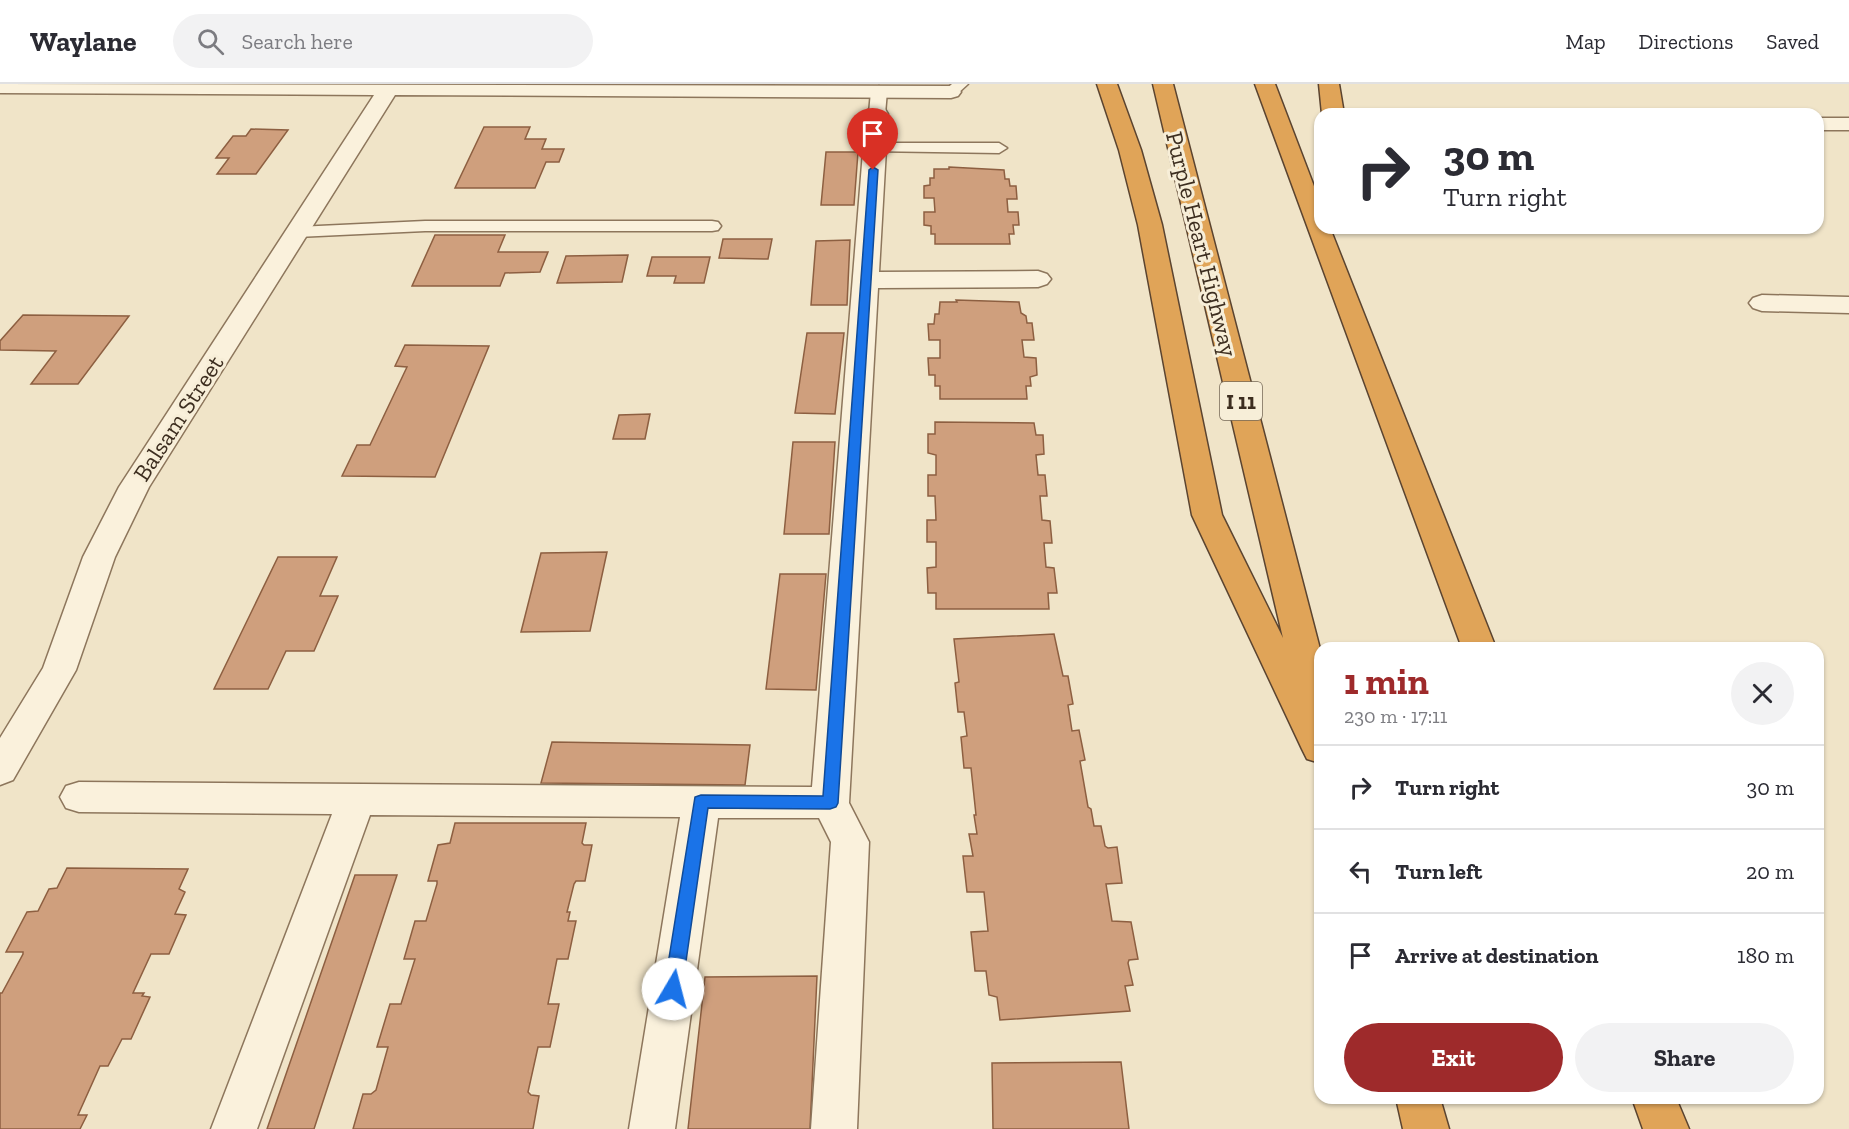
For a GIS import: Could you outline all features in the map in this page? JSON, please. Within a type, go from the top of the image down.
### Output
[{"type":"highway","points":[[1107,84],[1130,150],[1150,225],[1208,515],[1314,736]]},
{"type":"highway","name":"Purple Heart Highway","points":[[1163,84],[1314,694]]},
{"type":"highway","points":[[1265,84],[1314,206]]},
{"type":"highway","points":[[1329,84],[1332,108]]},
{"type":"highway","points":[[1327,238],[1477,642]]},
{"type":"highway","points":[[1420,1104],[1426,1129]]},
{"type":"highway","points":[[1656,1104],[1666,1129]]},
{"type":"street","name":"Balsam Street","points":[[0,770],[59,670],[99,557],[134,487],[390,86]]},
{"type":"street","points":[[0,87],[820,87],[878,103],[956,88]]},
{"type":"street","points":[[834,1129],[850,842],[830,803],[878,103]]},
{"type":"street","points":[[1824,124],[1849,124]]},
{"type":"street","points":[[866,280],[1038,279]]},
{"type":"street","points":[[1762,303],[1849,305]]},
{"type":"street","points":[[79,797],[830,803]]},
{"type":"street","points":[[234,1129],[357,799]]},
{"type":"street","points":[[652,1129],[701,802]]},
{"type":"lane","points":[[875,148],[999,148]]},
{"type":"lane","points":[[297,232],[425,226],[712,226]]},
{"type":"building","points":[[484,127],[530,127],[525,139],[546,139],[542,149],[564,149],[559,162],[546,162],[535,188],[455,188]]},
{"type":"building","points":[[251,129],[288,130],[256,174],[217,174],[229,158],[216,158],[233,136],[246,136]]},
{"type":"building","points":[[826,152],[858,152],[854,205],[821,205]]},
{"type":"building","points":[[949,167],[1004,170],[1005,179],[1009,179],[1010,186],[1016,186],[1017,199],[1007,199],[1008,212],[1018,212],[1019,225],[1013,225],[1014,234],[1009,234],[1010,244],[935,244],[935,234],[931,234],[931,226],[924,225],[924,212],[935,212],[934,198],[924,198],[924,186],[930,185],[930,178],[934,178],[934,169],[949,169]]},
{"type":"building","points":[[435,235],[505,235],[498,252],[548,252],[540,272],[505,273],[500,286],[412,286]]},
{"type":"building","points":[[723,239],[772,239],[768,259],[719,258]]},
{"type":"building","points":[[850,240],[847,305],[811,305],[816,241]]},
{"type":"building","points":[[628,255],[622,282],[557,283],[566,256]]},
{"type":"building","points":[[652,257],[710,257],[704,283],[674,283],[676,276],[647,276]]},
{"type":"building","points":[[956,300],[1019,302],[1021,313],[1026,316],[1027,323],[1032,323],[1034,340],[1022,340],[1024,357],[1036,358],[1037,375],[1030,377],[1031,386],[1026,386],[1027,399],[940,399],[940,386],[935,386],[935,375],[929,375],[928,358],[940,358],[940,340],[929,340],[928,324],[934,324],[935,314],[939,314],[940,302],[957,302]]},
{"type":"building","points":[[23,315],[129,316],[78,384],[31,384],[56,351],[0,350],[0,341]]},
{"type":"building","points":[[807,333],[844,333],[835,414],[795,413]]},
{"type":"building","points":[[405,345],[489,346],[435,477],[342,476],[357,445],[370,445],[407,367],[395,366]]},
{"type":"building","points":[[650,414],[645,439],[613,439],[619,415]]},
{"type":"building","points":[[935,422],[1034,423],[1036,435],[1043,435],[1044,454],[1036,455],[1038,475],[1045,475],[1047,496],[1040,496],[1042,520],[1050,521],[1052,543],[1044,543],[1046,567],[1054,568],[1057,593],[1048,593],[1049,609],[936,609],[936,593],[928,593],[927,568],[936,567],[936,542],[927,542],[927,520],[936,520],[935,496],[928,496],[928,475],[936,475],[936,455],[928,453],[928,434],[935,434]]},
{"type":"building","points":[[793,442],[835,442],[829,534],[784,534]]},
{"type":"building","points":[[607,552],[590,631],[521,632],[541,553]]},
{"type":"building","points":[[278,557],[337,557],[320,596],[338,596],[314,651],[286,651],[268,689],[214,689]]},
{"type":"building","points":[[780,574],[826,574],[816,690],[766,689]]},
{"type":"building","points":[[1054,634],[1063,676],[1068,676],[1073,704],[1068,705],[1072,731],[1079,730],[1085,760],[1080,761],[1088,807],[1091,809],[1094,826],[1101,826],[1105,846],[1117,847],[1122,883],[1106,884],[1112,921],[1131,922],[1138,959],[1129,960],[1128,963],[1133,985],[1125,986],[1130,1011],[1000,1020],[997,997],[989,995],[986,971],[975,971],[971,932],[988,931],[984,892],[967,892],[963,856],[973,856],[969,834],[977,834],[971,768],[964,768],[961,737],[967,736],[964,712],[958,712],[955,683],[959,682],[954,639]]},
{"type":"building","points":[[552,742],[750,745],[745,785],[541,783]]},
{"type":"building","points":[[455,823],[586,823],[582,843],[592,845],[585,881],[576,881],[574,884],[567,912],[570,912],[568,921],[576,921],[568,959],[557,959],[548,1004],[559,1004],[550,1047],[538,1047],[528,1092],[539,1096],[533,1129],[353,1129],[363,1094],[371,1094],[376,1090],[388,1047],[377,1047],[390,1004],[401,1004],[415,959],[404,959],[415,921],[426,921],[437,884],[437,881],[428,881],[438,845],[450,843]]},
{"type":"building","points":[[67,868],[188,869],[179,889],[185,892],[175,914],[186,915],[169,954],[151,954],[133,993],[144,993],[142,996],[150,997],[131,1039],[122,1039],[108,1066],[100,1066],[78,1115],[87,1115],[80,1129],[0,1129],[0,993],[23,954],[23,952],[6,952],[27,912],[38,911],[49,889],[57,888]]},
{"type":"building","points":[[355,875],[397,875],[314,1129],[267,1129]]},
{"type":"building","points":[[817,976],[810,1129],[688,1129],[705,977]]},
{"type":"building","points":[[1121,1062],[1129,1129],[993,1129],[992,1063]]},
{"type":"route","points":[[673,989],[701,802],[830,803],[873,170]]}]
